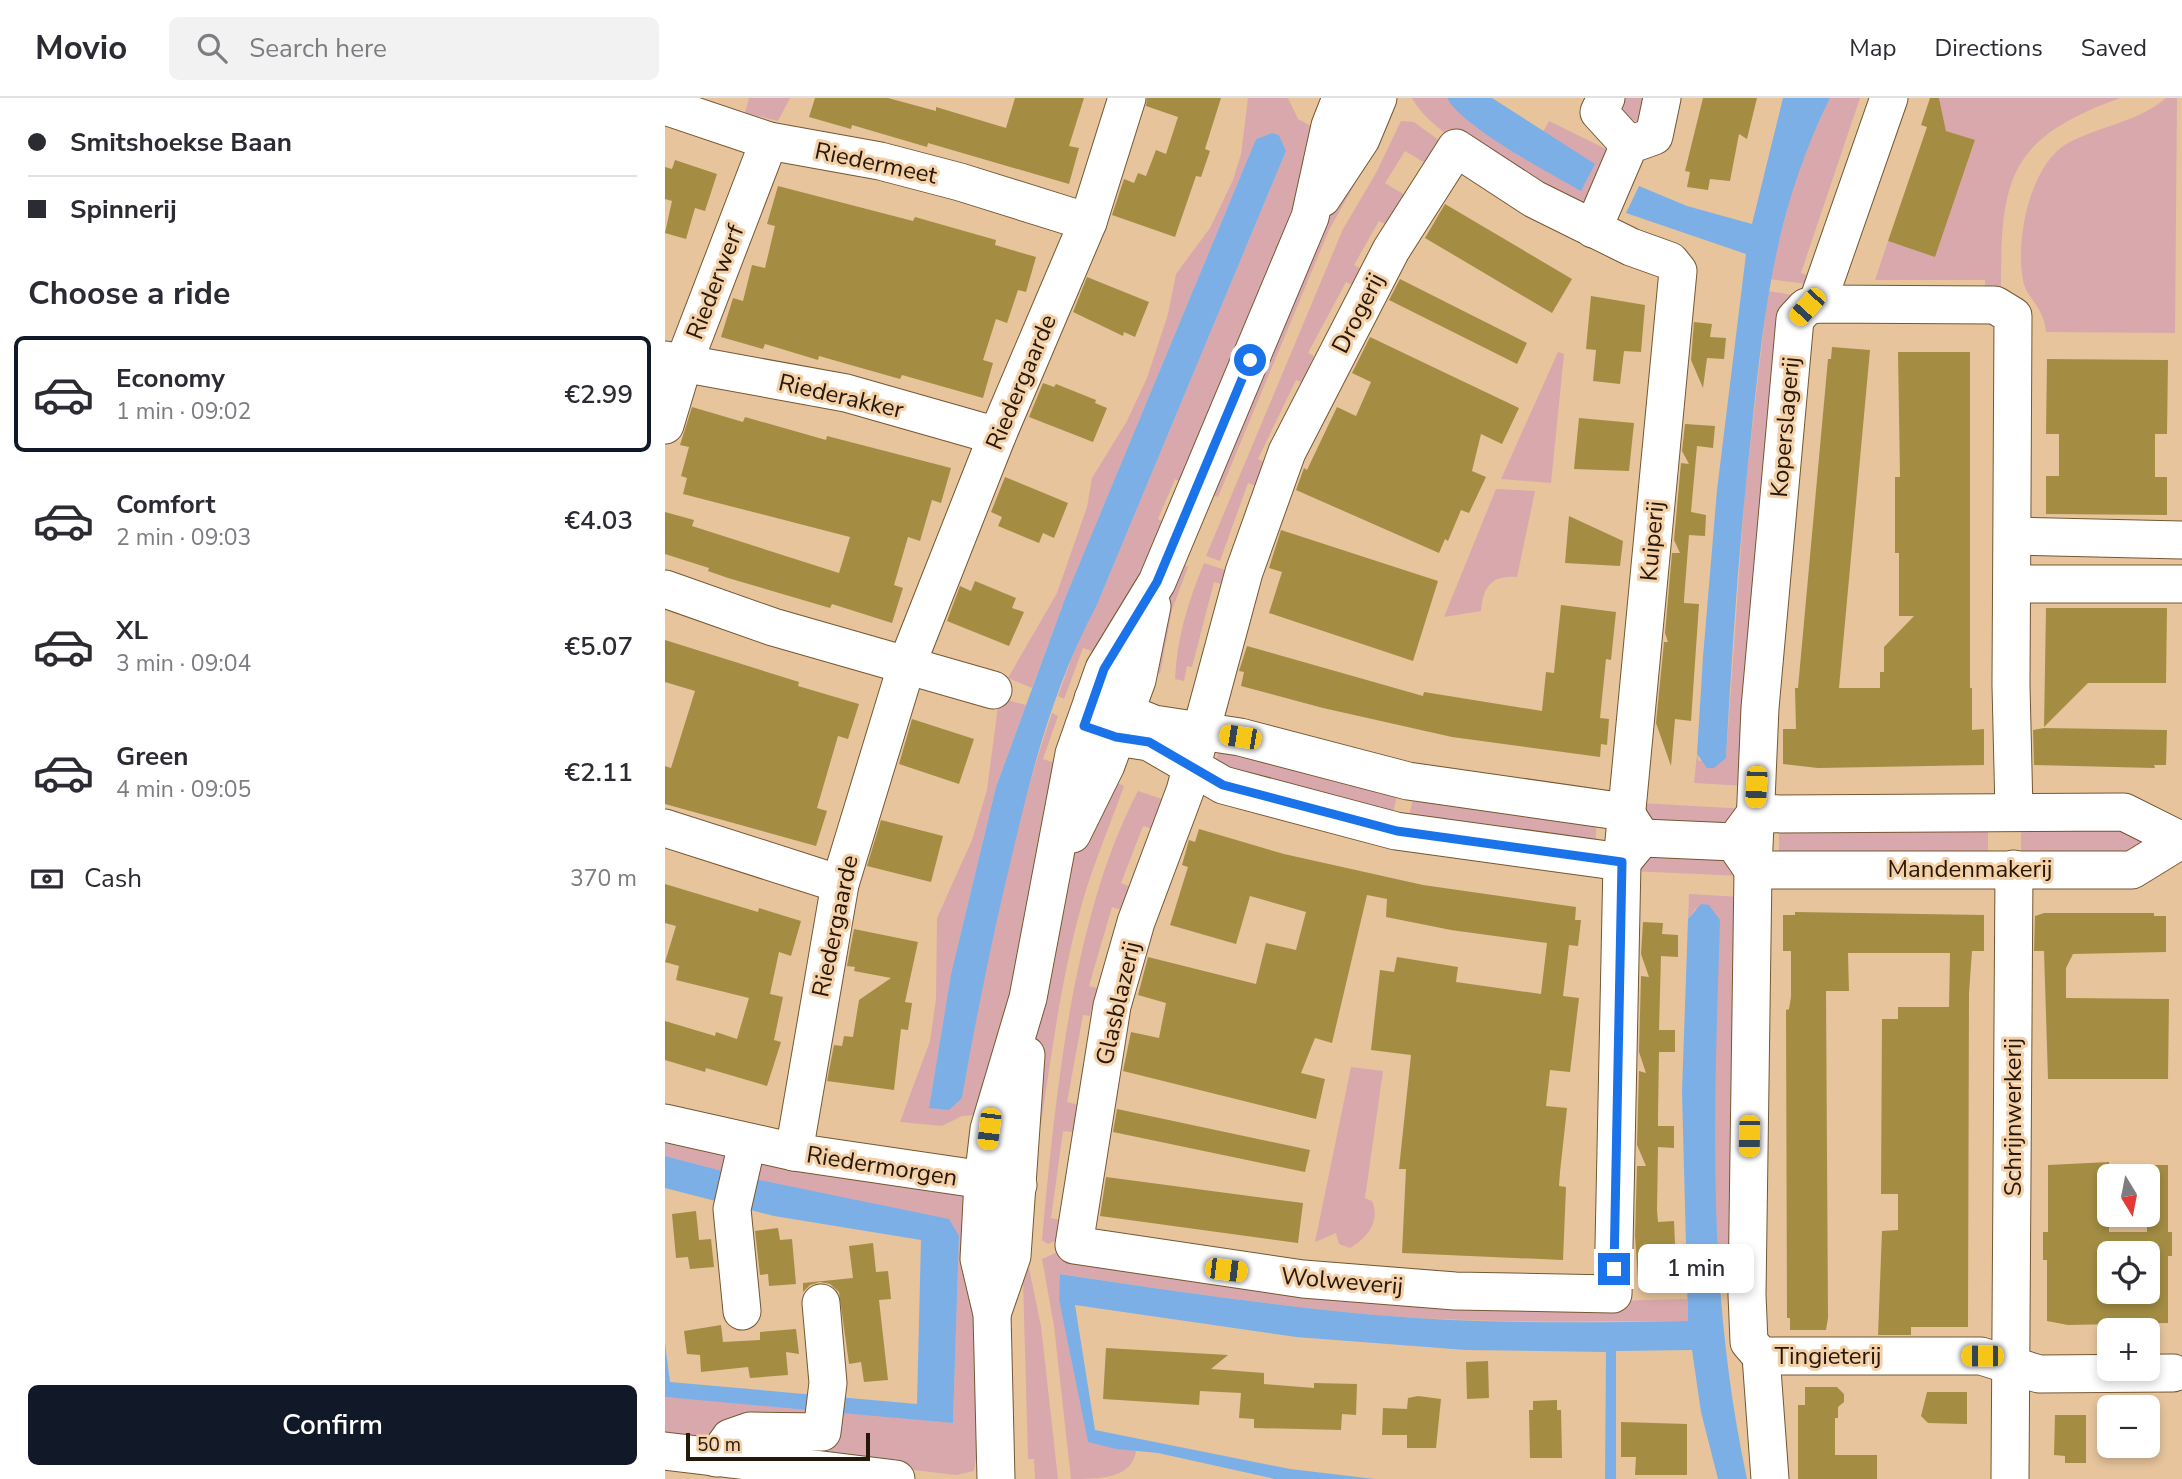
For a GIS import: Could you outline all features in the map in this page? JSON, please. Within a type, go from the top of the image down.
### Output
[{"type":"street","name":"Riedergaarde","points":[[794,1152],[840,884],[907,664],[997,436],[1087,222],[1127,98]]},
{"type":"street","points":[[996,1479],[992,1314],[1012,1255],[1000,1183],[1028,998],[1074,754],[1137,680],[1157,582],[1310,217],[1330,126],[1341,98]]},
{"type":"street","points":[[1310,217],[1361,139],[1378,98]]},
{"type":"street","points":[[1606,98],[1599,112],[1629,145]]},
{"type":"street","points":[[1593,229],[1629,145],[1654,136],[1663,98]]},
{"type":"street","points":[[1889,98],[1818,304],[1995,305],[2013,316],[2014,812]]},
{"type":"street","name":"Riedermeet","points":[[665,106],[769,141],[880,161],[1087,222]]},
{"type":"street","name":"Riederwerf","points":[[665,425],[674,363],[769,141]]},
{"type":"street","name":"Drogerij","points":[[1203,731],[1244,572],[1287,452],[1391,250],[1456,148],[1534,199],[1593,229],[1670,261],[1678,271]]},
{"type":"street","name":"Kuiperij","points":[[1613,1294],[1630,837],[1678,271]]},
{"type":"street","name":"Koperslagerij","points":[[1747,842],[1795,319],[1807,307],[1818,304]]},
{"type":"street","name":"Riederakker","points":[[674,363],[846,393],[997,436]]},
{"type":"street","points":[[2013,537],[2181,540]]},
{"type":"street","points":[[2013,584],[2181,584]]},
{"type":"street","points":[[665,589],[773,627],[992,690]]},
{"type":"street","points":[[1105,718],[1240,737],[1630,837]]},
{"type":"street","points":[[1105,718],[1223,785],[1397,831],[1630,837]]},
{"type":"street","name":"Glasblazerij","points":[[1074,1245],[1112,1006],[1136,922],[1203,731]]},
{"type":"street","points":[[1397,831],[1408,781]]},
{"type":"street","name":"Mandenmakerij","points":[[1747,842],[2014,812],[2124,812],[2181,841]]},
{"type":"street","points":[[665,828],[840,884]]},
{"type":"street","name":"Mandenmakerij","points":[[1630,837],[1747,842],[2014,869],[2132,870],[2181,841]]},
{"type":"street","name":"Tingieterij","points":[[1747,842],[1749,1342],[1761,1356],[1982,1356],[2039,1374],[2173,1373]]},
{"type":"street","name":"Schrijnwerkerij","points":[[2010,1479],[2014,869]]},
{"type":"street","name":"Riedermorgen","points":[[665,1124],[744,1155],[794,1152],[1000,1183]]},
{"type":"street","points":[[742,1311],[732,1209],[744,1155]]},
{"type":"street","name":"Wolweverij","points":[[1074,1245],[1303,1279],[1455,1291],[1613,1294]]},
{"type":"street","points":[[716,1458],[730,1438],[750,1431],[822,1432],[827,1399],[821,1303]]},
{"type":"street","points":[[1761,1356],[1770,1479]]},
{"type":"street","points":[[665,1451],[896,1479]]},
{"type":"shaded area","points":[[749,98],[790,98],[778,121],[745,113]]},
{"type":"shaded area","points":[[1248,98],[1288,98],[1298,119],[1313,127],[1304,191],[1183,483],[1175,479],[1158,519],[1164,522],[1135,592],[1097,653],[1083,648],[1064,699],[1058,696],[1077,643],[1096,607],[1286,151],[1279,135],[1272,133],[1256,139],[1066,596],[1032,688],[1008,678],[1057,593],[1087,507],[1092,478],[1127,421],[1147,378],[1168,314],[1176,274],[1210,228],[1233,180],[1241,154]]},
{"type":"shaded area","points":[[1412,98],[1447,98],[1464,116],[1513,151],[1594,164],[1543,132],[1549,121],[1606,149],[1609,161],[1589,202],[1579,206],[1487,160],[1463,145],[1441,130]]},
{"type":"shaded area","points":[[1616,98],[1653,98],[1644,119],[1638,122],[1621,115]]},
{"type":"shaded area","points":[[1830,98],[1860,98],[1801,273],[1818,279],[1815,285],[1769,279],[1799,165]]},
{"type":"shaded area","points":[[1939,98],[2120,98],[2083,113],[2054,130],[2033,147],[2019,167],[2009,191],[2004,218],[2001,289],[1985,296],[1985,280],[1875,280],[1888,241],[1935,256],[1975,141],[1946,131]]},
{"type":"shaded area","points":[[2166,98],[2177,98],[2175,333],[2046,332],[2039,309],[2025,287],[2021,263],[2024,225],[2035,185],[2055,153],[2068,143],[2143,113]]},
{"type":"shaded area","points":[[1401,121],[1414,122],[1444,144],[1430,166],[1405,151],[1385,183],[1411,199],[1394,228],[1379,221],[1354,265],[1369,273],[1360,289],[1346,282],[1308,353],[1314,356],[1309,366],[1318,370],[1310,386],[1296,380],[1258,459],[1273,466],[1264,489],[1248,483],[1220,561],[1206,556],[1343,229],[1376,173]]},
{"type":"shaded area","points":[[1373,152],[1329,230],[1218,497],[1208,493],[1327,205]]},
{"type":"shaded area","points":[[1768,291],[1799,296],[1747,786],[1694,783],[1697,754],[1699,761],[1726,757],[1745,490]]},
{"type":"shaded area","points":[[1558,352],[1564,354],[1551,483],[1501,479]]},
{"type":"shaded area","points":[[1496,489],[1535,491],[1517,577],[1501,578],[1490,584],[1484,595],[1481,611],[1444,617]]},
{"type":"shaded area","points":[[1178,563],[1188,567],[1172,610],[1160,674],[1146,670]]},
{"type":"shaded area","points":[[1204,563],[1234,573],[1229,586],[1214,582],[1192,667],[1187,666],[1184,681],[1175,679],[1178,649],[1188,606]]},
{"type":"shaded area","points":[[999,698],[1026,705],[996,787],[979,857],[951,974],[929,1108],[962,1098],[989,952],[1011,855],[1052,713],[1058,716],[1043,759],[1058,764],[1009,1005],[979,1115],[962,1116],[942,1126],[900,1122],[930,1041],[936,999],[937,918],[972,840],[987,790]]},
{"type":"shaded area","points":[[1221,746],[1399,786],[1391,822],[1213,767]]},
{"type":"shaded area","points":[[1108,779],[1124,786],[1087,887],[1071,945],[1041,1124],[1031,1124],[1029,1064],[1076,838]]},
{"type":"shaded area","points":[[1415,789],[1597,815],[1595,852],[1407,826]]},
{"type":"shaded area","points":[[1138,791],[1171,802],[1159,831],[1143,826],[1121,883],[1136,889],[1127,912],[1112,907],[1089,986],[1105,990],[1101,1007],[1092,1006],[1090,1016],[1083,1015],[1067,1102],[1084,1106],[1079,1133],[1063,1131],[1051,1218],[1067,1221],[1065,1237],[1048,1244],[1042,1240],[1053,1128],[1070,1010],[1097,894],[1115,840]]},
{"type":"shaded area","points":[[1640,803],[1748,809],[1738,825],[1643,822]]},
{"type":"shaded area","points":[[1988,818],[1988,862],[1779,863],[1779,819]]},
{"type":"shaded area","points":[[2021,818],[2125,823],[2150,838],[2129,863],[2021,862]]},
{"type":"shaded area","points":[[1640,851],[1729,852],[1743,876],[1630,871]]},
{"type":"shaded area","points":[[1689,894],[1741,897],[1740,1287],[1718,1287],[1713,1144],[1696,908],[1688,919]]},
{"type":"shaded area","points":[[1351,1067],[1383,1071],[1365,1198],[1372,1201],[1375,1215],[1367,1234],[1350,1248],[1339,1244],[1336,1233],[1315,1242]]},
{"type":"shaded area","points":[[665,1134],[730,1151],[733,1174],[665,1156]]},
{"type":"shaded area","points":[[751,1161],[950,1188],[970,1200],[977,1450],[974,1471],[956,1475],[731,1449],[833,1411],[953,1423],[959,1236],[745,1177]]},
{"type":"shaded area","points":[[1060,1251],[1609,1301],[1687,1299],[1688,1321],[1493,1321],[1415,1318],[1297,1307],[1061,1274],[1059,1300],[1088,1441],[1136,1451],[1128,1467],[1112,1476],[1071,1479],[1054,1326],[1042,1259]]},
{"type":"shaded area","points":[[1029,1268],[1041,1326],[1058,1479],[1035,1479],[1034,1459],[1028,1459],[1023,1280]]},
{"type":"shaded area","points":[[665,1397],[821,1409],[717,1440],[665,1441]]},
{"type":"water","points":[[1447,98],[1492,98],[1595,164],[1581,191],[1488,135],[1456,110]]},
{"type":"water","points":[[1783,98],[1830,98],[1796,181],[1774,263],[1761,347],[1747,476],[1726,758],[1714,768],[1707,768],[1697,754],[1703,657],[1717,490],[1746,254],[1626,213],[1639,186],[1687,206],[1752,224]]},
{"type":"water","points":[[1272,133],[1279,135],[1286,151],[1096,607],[1069,664],[1048,722],[1030,782],[1000,907],[962,1098],[949,1110],[929,1108],[951,974],[996,787],[1066,596],[1256,139]]},
{"type":"water","points":[[1701,904],[1709,905],[1720,920],[1715,1132],[1719,1269],[1734,1408],[1747,1479],[1718,1479],[1701,1412],[1692,1350],[1616,1351],[1616,1479],[1605,1479],[1606,1352],[1466,1350],[1296,1337],[1075,1305],[1095,1430],[1290,1469],[1375,1479],[1275,1479],[1158,1453],[1116,1449],[1088,1442],[1059,1300],[1060,1274],[1257,1302],[1415,1318],[1532,1322],[1688,1321],[1682,1092],[1688,919]]},
{"type":"water","points":[[665,1156],[745,1177],[949,1219],[959,1236],[953,1423],[665,1397],[665,1343],[670,1382],[917,1404],[921,1240],[774,1216],[665,1188]]},
{"type":"building","points":[[815,98],[888,98],[936,111],[936,107],[1006,128],[1015,98],[1084,98],[1069,146],[1079,148],[1069,184],[928,143],[927,147],[852,125],[851,129],[809,117]]},
{"type":"building","points":[[1147,98],[1221,98],[1205,149],[1210,151],[1201,177],[1196,176],[1175,237],[1112,215],[1124,179],[1134,183],[1138,173],[1146,176],[1156,150],[1166,154],[1178,117],[1146,106]]},
{"type":"building","points":[[1703,98],[1757,98],[1747,139],[1739,134],[1730,181],[1710,179],[1708,190],[1687,187],[1690,172],[1685,171]]},
{"type":"building","points":[[1930,98],[1939,98],[1946,131],[1975,140],[1935,257],[1888,241],[1927,127],[1921,125]]},
{"type":"building","points":[[675,160],[717,174],[705,211],[695,208],[686,239],[665,233],[672,201],[665,199],[665,167],[672,169]]},
{"type":"building","points":[[778,186],[913,221],[915,217],[996,240],[995,245],[1036,257],[1026,292],[1018,290],[1007,323],[996,319],[983,360],[993,363],[983,398],[902,375],[900,379],[819,356],[818,360],[765,344],[763,349],[721,337],[733,298],[743,301],[752,265],[765,268],[775,226],[767,224]]},
{"type":"building","points":[[1445,204],[1572,279],[1552,313],[1425,238]]},
{"type":"building","points":[[1087,277],[1149,302],[1135,337],[1124,332],[1123,336],[1073,312]]},
{"type":"building","points":[[1400,279],[1527,343],[1517,364],[1389,300]]},
{"type":"building","points":[[1591,296],[1645,305],[1641,352],[1624,351],[1620,384],[1593,381],[1596,350],[1586,349]]},
{"type":"building","points":[[1694,322],[1712,324],[1710,337],[1726,338],[1724,359],[1707,358],[1703,388],[1691,360]]},
{"type":"building","points":[[1370,337],[1519,408],[1502,444],[1481,434],[1472,471],[1486,477],[1469,513],[1461,510],[1448,541],[1445,539],[1439,553],[1296,490],[1304,468],[1307,470],[1337,407],[1356,416],[1371,382],[1352,373]]},
{"type":"building","points":[[1832,347],[1870,350],[1839,688],[1880,688],[1880,672],[1884,672],[1884,647],[1914,616],[1899,616],[1899,553],[1895,553],[1895,477],[1900,477],[1898,352],[1970,352],[1970,688],[1972,730],[1984,729],[1984,765],[1818,768],[1783,764],[1783,729],[1796,729],[1795,688],[1798,688],[1828,359],[1831,359]]},
{"type":"building","points":[[2047,359],[2168,360],[2167,434],[2155,434],[2155,477],[2167,477],[2167,515],[2046,514],[2046,476],[2059,476],[2059,434],[2046,434]]},
{"type":"building","points":[[1043,383],[1054,387],[1056,384],[1096,400],[1095,403],[1107,408],[1093,442],[1029,417]]},
{"type":"building","points":[[692,407],[743,422],[745,417],[826,440],[827,436],[951,468],[941,503],[932,500],[920,541],[908,537],[894,585],[903,588],[892,623],[832,604],[830,608],[728,578],[708,571],[709,568],[665,554],[665,512],[694,520],[692,526],[839,573],[850,537],[683,494],[687,478],[681,476],[689,447],[680,445]]},
{"type":"building","points":[[1579,418],[1634,423],[1629,471],[1574,469]]},
{"type":"building","points":[[1685,424],[1715,426],[1713,448],[1697,446],[1691,512],[1706,515],[1705,536],[1689,535],[1684,600],[1684,603],[1699,604],[1691,721],[1675,719],[1671,766],[1656,723],[1664,642],[1668,642],[1665,633],[1672,553],[1680,553],[1674,540],[1681,463],[1689,464],[1682,451]]},
{"type":"building","points":[[1005,477],[1068,503],[1054,538],[1043,533],[1039,543],[998,526],[1002,517],[991,512]]},
{"type":"building","points":[[1569,516],[1623,541],[1620,566],[1565,563]]},
{"type":"building","points":[[1281,530],[1438,581],[1413,661],[1269,613],[1282,572],[1269,568]]},
{"type":"building","points":[[975,581],[1016,598],[1012,608],[1024,612],[1009,646],[947,621],[960,586],[971,591]]},
{"type":"building","points":[[1561,605],[1616,612],[1611,660],[1606,659],[1600,718],[1609,719],[1607,745],[1601,744],[1600,757],[1452,737],[1323,708],[1241,686],[1244,672],[1239,671],[1247,646],[1423,696],[1424,692],[1542,711],[1546,672],[1554,673]]},
{"type":"building","points":[[2046,608],[2167,608],[2166,683],[2088,683],[2044,727]]},
{"type":"building","points":[[665,640],[859,704],[848,739],[838,736],[817,808],[827,811],[816,846],[665,804],[665,766],[671,768],[695,691],[665,682]]},
{"type":"building","points":[[912,719],[974,739],[959,784],[899,764]]},
{"type":"building","points":[[2033,730],[2167,730],[2166,765],[2154,765],[2155,768],[2034,765]]},
{"type":"building","points":[[881,820],[943,836],[931,882],[867,866]]},
{"type":"building","points":[[1199,829],[1284,854],[1423,885],[1576,907],[1575,920],[1581,920],[1578,946],[1569,945],[1563,996],[1579,998],[1570,1072],[1550,1070],[1546,1106],[1567,1108],[1559,1186],[1566,1187],[1563,1260],[1402,1253],[1406,1169],[1399,1169],[1411,1055],[1371,1050],[1380,970],[1394,972],[1397,957],[1458,967],[1456,982],[1541,994],[1547,943],[1451,930],[1386,917],[1387,899],[1367,895],[1332,1043],[1315,1038],[1301,1073],[1325,1079],[1316,1119],[1123,1071],[1131,1032],[1159,1038],[1166,1003],[1138,995],[1148,957],[1256,984],[1266,943],[1296,950],[1306,912],[1250,896],[1236,944],[1170,925],[1188,867],[1182,865],[1189,840],[1195,842]]},
{"type":"building","points":[[665,884],[758,912],[759,908],[801,921],[791,956],[779,952],[770,994],[783,997],[774,1040],[781,1042],[767,1086],[706,1068],[705,1072],[665,1060],[665,1021],[715,1036],[716,1032],[737,1039],[749,998],[676,980],[679,966],[665,962],[676,926],[665,923]]},
{"type":"building","points":[[1795,912],[1984,915],[1984,951],[1972,951],[1969,993],[1968,1327],[1911,1327],[1911,1335],[1878,1335],[1882,1231],[1898,1230],[1898,1194],[1881,1194],[1882,1019],[1898,1019],[1898,1007],[1949,1007],[1950,953],[1848,953],[1849,991],[1826,991],[1828,1318],[1826,1330],[1790,1330],[1790,1318],[1787,1318],[1786,1010],[1789,1009],[1791,997],[1791,951],[1783,951],[1783,915],[1795,915]]},
{"type":"building","points":[[2044,913],[2154,913],[2154,916],[2166,916],[2166,952],[2073,954],[2066,968],[2066,998],[2169,999],[2168,1079],[2048,1079],[2044,951],[2034,951],[2035,916]]},
{"type":"building","points":[[1643,922],[1663,923],[1662,934],[1678,935],[1678,957],[1661,956],[1659,1030],[1675,1030],[1675,1052],[1659,1052],[1658,1126],[1674,1126],[1674,1148],[1658,1147],[1657,1210],[1658,1222],[1674,1221],[1675,1244],[1658,1244],[1659,1278],[1638,1279],[1635,1236],[1637,1166],[1646,1166],[1637,1145],[1639,1071],[1646,1073],[1639,1052],[1641,976],[1649,977],[1641,954]]},
{"type":"building","points":[[854,929],[918,942],[905,1002],[912,1003],[908,1030],[901,1029],[894,1090],[827,1081],[834,1045],[842,1046],[844,1036],[853,1037],[859,1000],[891,978],[854,971],[855,967],[847,966]]},
{"type":"building","points":[[1117,1109],[1310,1150],[1305,1172],[1113,1132]]},
{"type":"building","points":[[2109,1162],[2097,1164],[2097,1227],[2109,1227],[2109,1232],[2147,1232],[2147,1227],[2160,1227],[2160,1165],[2168,1165],[2168,1232],[2172,1232],[2172,1256],[2168,1256],[2168,1323],[2160,1323],[2160,1318],[2097,1318],[2097,1324],[2068,1325],[2047,1321],[2047,1260],[2043,1260],[2043,1232],[2048,1232],[2048,1165]]},
{"type":"building","points":[[1106,1177],[1303,1203],[1298,1243],[1100,1216]]},
{"type":"building","points":[[696,1211],[699,1240],[711,1239],[714,1267],[690,1269],[688,1257],[676,1258],[672,1214]]},
{"type":"building","points":[[778,1228],[780,1240],[792,1239],[796,1284],[769,1286],[768,1274],[760,1275],[755,1231]]},
{"type":"building","points":[[873,1243],[876,1272],[888,1271],[891,1299],[879,1300],[888,1380],[864,1382],[861,1362],[849,1364],[839,1292],[830,1284],[820,1282],[810,1285],[803,1292],[803,1283],[853,1278],[849,1246]]},
{"type":"building","points":[[721,1325],[723,1342],[760,1340],[760,1332],[796,1329],[799,1354],[786,1352],[788,1375],[750,1378],[748,1367],[701,1372],[700,1355],[687,1354],[684,1331]]},
{"type":"building","points":[[1106,1348],[1228,1355],[1211,1369],[1264,1373],[1264,1384],[1314,1388],[1314,1383],[1357,1384],[1356,1415],[1342,1414],[1341,1430],[1254,1428],[1254,1419],[1239,1418],[1241,1393],[1200,1391],[1199,1405],[1103,1399]]},
{"type":"building","points":[[1488,1361],[1489,1398],[1467,1399],[1466,1362]]},
{"type":"building","points":[[1805,1387],[1837,1387],[1844,1394],[1844,1402],[1838,1407],[1838,1418],[1835,1418],[1835,1455],[1877,1455],[1877,1479],[1798,1479],[1798,1405],[1805,1405]]},
{"type":"building","points":[[1927,1392],[1967,1392],[1967,1424],[1928,1423],[1921,1416]]},
{"type":"building","points":[[1418,1396],[1441,1399],[1436,1448],[1407,1448],[1407,1435],[1382,1435],[1383,1408],[1407,1409],[1408,1398]]},
{"type":"building","points":[[1557,1400],[1557,1410],[1561,1410],[1562,1458],[1530,1458],[1529,1410],[1533,1410],[1533,1401]]},
{"type":"building","points":[[2055,1415],[2086,1415],[2086,1463],[2065,1463],[2065,1456],[2054,1455]]},
{"type":"building","points":[[1621,1422],[1687,1424],[1687,1475],[1635,1475],[1636,1457],[1621,1457]]},
{"type":"route","points":[[1250,360],[1157,582],[1104,669],[1084,726],[1116,737],[1149,742],[1223,785],[1397,831],[1622,862],[1614,1269]]}]
